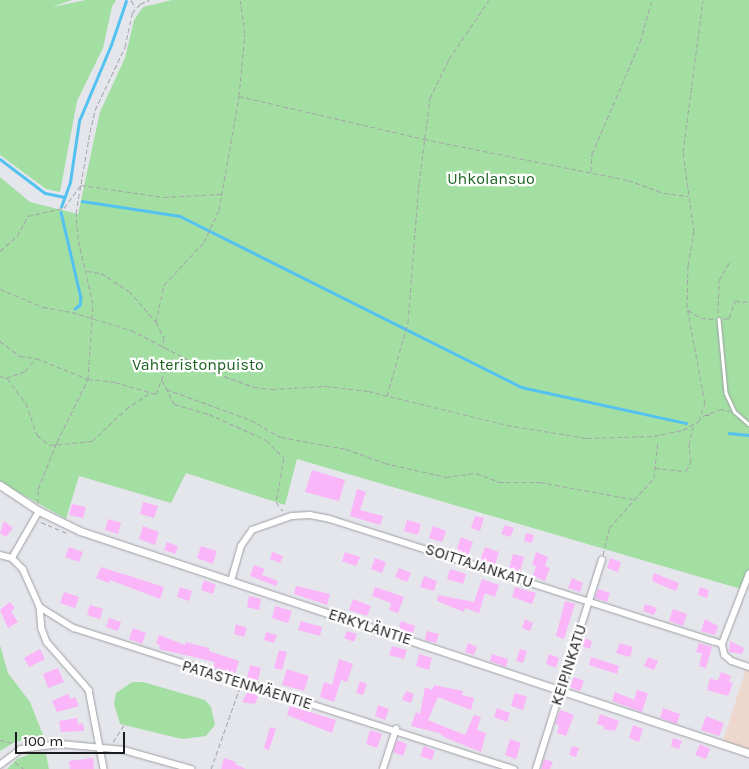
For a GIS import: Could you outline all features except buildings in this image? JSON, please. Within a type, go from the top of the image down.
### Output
[{"type":"street","name":"ERKYLÄNTIE","points":[[0,484],[39,511],[80,531],[749,752]]},
{"type":"street","points":[[12,558],[39,511]]},
{"type":"street","name":"SOITTAJANKATU","points":[[231,581],[241,546],[252,530],[292,516],[310,515],[722,644]]},
{"type":"street","points":[[0,555],[12,558],[23,569],[40,607],[42,629],[47,642],[89,690],[104,769]]},
{"type":"street","name":"KEIPINKATU","points":[[536,769],[602,560]]},
{"type":"street","points":[[749,574],[722,644],[725,655],[749,667]]},
{"type":"street","name":"PATASTENMÄENTIE","points":[[40,607],[74,628],[99,638],[242,684],[396,729],[514,769]]},
{"type":"street","points":[[383,769],[396,729]]},
{"type":"street","points":[[0,765],[8,757],[27,747],[42,744],[109,748],[191,769]]},
{"type":"lane","points":[[719,319],[726,393],[735,412],[749,424]]},
{"type":"path","points":[[39,511],[38,490],[57,442],[88,379],[93,304],[76,214],[95,110],[125,47],[135,8],[131,0]]},
{"type":"path","points":[[135,8],[149,0]]},
{"type":"path","points":[[156,322],[164,285],[204,242],[211,229],[222,194],[240,96],[245,34],[240,0]]},
{"type":"path","points":[[387,396],[408,322],[424,139],[430,98],[448,59],[489,0]]},
{"type":"path","points":[[590,172],[592,154],[640,42],[652,0]]},
{"type":"path","points":[[702,416],[703,390],[688,310],[688,265],[694,232],[683,152],[703,0]]},
{"type":"path","points":[[240,96],[424,139],[590,172],[664,193],[688,196]]},
{"type":"path","points":[[80,185],[164,197],[222,194]]},
{"type":"path","points":[[0,252],[17,236],[28,216],[34,212],[54,212],[64,208],[80,185]]},
{"type":"path","points":[[719,319],[719,280],[731,260]]},
{"type":"path","points":[[86,271],[101,274],[128,291],[156,322],[164,338],[163,348]]},
{"type":"path","points":[[0,289],[43,307],[92,317],[131,330],[163,348],[232,380],[272,390],[326,386],[387,396],[507,425],[587,438],[672,434],[693,425],[702,416],[720,409],[735,412]]},
{"type":"path","points":[[688,310],[702,318],[729,318],[738,299],[749,302]]},
{"type":"path","points":[[0,341],[20,356],[36,358],[88,379],[115,382],[156,394],[169,360]]},
{"type":"path","points":[[6,378],[26,371],[36,358]]},
{"type":"path","points":[[0,376],[6,378],[26,403],[37,435],[50,445],[57,442],[82,444],[92,441],[126,409],[149,393]]},
{"type":"path","points":[[162,380],[174,404],[209,414],[266,440],[284,458],[276,502],[283,512]]},
{"type":"path","points":[[166,388],[251,420],[281,437],[346,449],[385,463],[446,477],[476,473],[499,482],[540,482],[633,499]]},
{"type":"path","points":[[702,416],[711,414]]},
{"type":"path","points":[[654,468],[686,471],[691,462],[689,445],[693,425]]},
{"type":"path","points":[[602,560],[609,528],[642,488],[654,478],[658,442]]},
{"type":"path","points":[[211,769],[242,684]]},
{"type":"path","points":[[109,748],[124,725]]},
{"type":"path","points":[[0,740],[27,747]]},
{"type":"path","points":[[8,757],[24,769]]},
{"type":"shaded area","points":[[747,666],[749,667],[749,753],[722,744]]},
{"type":"green space","points":[[0,0],[72,0],[52,7],[86,0],[116,0],[112,7],[103,48],[77,101],[60,192],[46,189],[0,155]]},
{"type":"green space","points":[[172,0],[749,0],[749,577],[741,589],[297,459],[285,505],[186,473],[171,503],[79,476],[66,519],[0,482],[0,177],[30,202],[78,214],[100,112],[125,58],[134,20],[143,7]]},
{"type":"green space","points":[[0,645],[8,673],[30,702],[43,735],[15,742],[0,751]]},
{"type":"green space","points":[[132,682],[143,682],[205,700],[211,707],[215,725],[206,736],[182,739],[120,724],[114,704],[116,693]]},
{"type":"green space","points":[[30,754],[46,754],[49,769],[7,769],[17,759]]},
{"type":"waterway","points":[[61,207],[70,182],[79,121],[111,45],[126,1]]},
{"type":"waterway","points":[[0,159],[45,193],[65,197]]},
{"type":"waterway","points":[[82,201],[180,216],[521,387],[686,423]]},
{"type":"waterway","points":[[61,212],[81,298],[80,305],[75,309]]},
{"type":"waterway","points":[[729,433],[749,435]]},
{"type":"park label","name":"Uhkolansuo","points":[[491,179]]},
{"type":"park label","name":"Vahteristonpuisto","points":[[198,365]]}]
